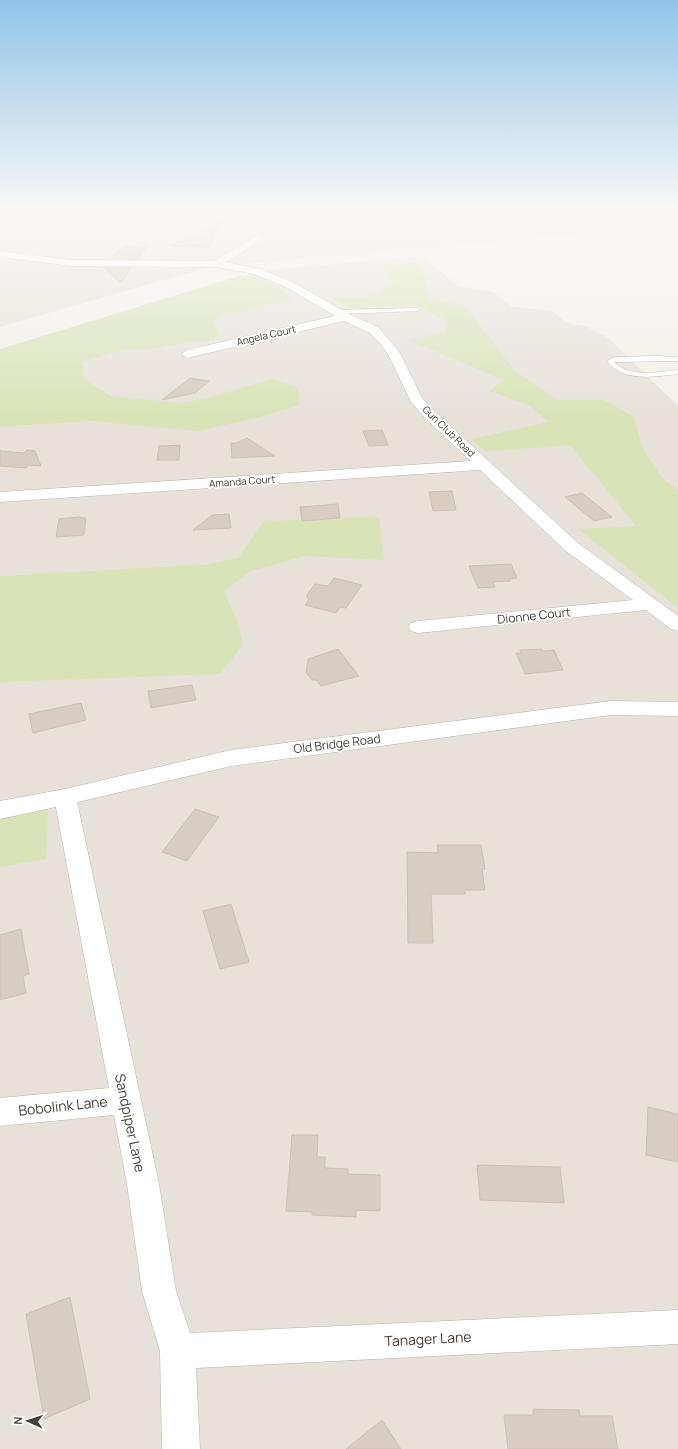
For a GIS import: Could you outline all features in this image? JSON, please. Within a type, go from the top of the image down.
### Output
[{"type":"street","name":"Gun Club Road","points":[[277,280],[374,330],[384,340],[402,367],[416,399],[431,416],[572,547],[678,625]]},
{"type":"street","name":"Angela Court","points":[[187,354],[341,314]]},
{"type":"street","name":"Amanda Court","points":[[0,497],[484,465]]},
{"type":"street","name":"Dionne Court","points":[[418,627],[650,604]]},
{"type":"street","name":"Old Bridge Road","points":[[0,810],[65,797],[232,758],[611,708],[678,709]]},
{"type":"street","name":"Sandpiper Lane","points":[[65,797],[143,1184],[159,1291],[178,1351],[181,1449]]},
{"type":"street","name":"Bobolink Lane","points":[[0,1112],[125,1100]]},
{"type":"street","name":"Tanager Lane","points":[[178,1351],[678,1327]]},
{"type":"lane","points":[[341,314],[417,310]]},
{"type":"lane","points":[[678,360],[644,358],[615,359],[610,361],[612,364],[626,372],[636,374],[678,372]]},
{"type":"shaded area","points":[[0,280],[165,280],[0,327]]},
{"type":"shaded area","points":[[258,280],[450,280],[458,286],[493,292],[513,307],[553,311],[566,323],[585,326],[608,338],[678,406],[678,1449],[0,1449],[0,674],[209,564],[0,576],[0,427],[92,421],[196,430],[113,397],[83,378],[82,362],[72,354],[277,293]]},
{"type":"green space","points":[[227,280],[268,280],[292,298],[221,316],[214,323],[221,333],[214,340],[185,342],[155,349],[122,350],[83,362],[83,378],[113,397],[182,403],[208,398],[272,379],[298,387],[299,405],[260,417],[198,431],[92,421],[0,427],[0,349]]},
{"type":"green space","points":[[393,280],[425,280],[429,299],[466,307],[514,370],[558,400],[604,400],[634,417],[642,447],[662,478],[678,490],[678,608],[578,529],[636,526],[570,445],[486,451],[471,439],[549,422],[529,405],[489,391],[504,380],[408,340],[445,332],[447,321],[414,304],[353,309],[332,298],[369,298],[395,282]]},
{"type":"green space","points":[[379,517],[384,560],[305,556],[248,572],[224,592],[237,620],[243,645],[220,674],[0,682],[0,576],[209,564],[238,558],[264,521]]},
{"type":"green space","points":[[48,806],[46,859],[0,867],[0,816]]},
{"type":"building","points":[[117,280],[123,280],[121,283]]},
{"type":"building","points":[[190,378],[209,381],[195,393],[162,400]]},
{"type":"building","points":[[382,430],[388,445],[369,446],[363,431]]},
{"type":"building","points":[[247,438],[275,456],[232,458],[231,443],[237,443]]},
{"type":"building","points":[[180,445],[179,460],[157,460],[159,446]]},
{"type":"building","points":[[27,450],[35,451],[41,466],[28,465],[26,468],[0,466],[0,451],[24,453]]},
{"type":"building","points":[[452,491],[456,510],[433,511],[429,492]]},
{"type":"building","points":[[582,493],[612,517],[594,521],[565,497]]},
{"type":"building","points":[[338,504],[340,518],[302,521],[300,507]]},
{"type":"building","points":[[229,514],[231,528],[193,530],[212,515]]},
{"type":"building","points":[[78,517],[86,518],[84,535],[56,537],[59,519]]},
{"type":"building","points":[[511,564],[517,578],[509,579],[510,581],[493,582],[495,587],[478,588],[469,566]]},
{"type":"building","points":[[334,578],[362,585],[346,608],[340,607],[336,613],[305,605],[309,599],[306,596],[315,584],[328,586]]},
{"type":"building","points":[[338,649],[359,676],[321,686],[316,680],[312,680],[306,672],[308,659]]},
{"type":"building","points":[[542,649],[542,651],[554,650],[563,670],[525,674],[516,653],[521,653],[520,650]]},
{"type":"building","points":[[192,685],[196,700],[151,708],[148,691]]},
{"type":"building","points":[[81,703],[86,720],[33,733],[29,714]]},
{"type":"building","points":[[195,809],[219,817],[187,861],[162,852]]},
{"type":"building","points":[[437,845],[481,845],[485,869],[482,869],[485,890],[465,890],[465,894],[431,894],[433,943],[408,943],[407,852],[438,853]]},
{"type":"building","points":[[231,904],[249,962],[220,969],[203,911]]},
{"type":"building","points":[[21,929],[29,974],[23,976],[26,993],[0,1000],[0,935]]},
{"type":"building","points":[[648,1107],[678,1114],[678,1162],[646,1155]]},
{"type":"building","points":[[292,1135],[318,1135],[317,1157],[325,1157],[325,1168],[348,1169],[348,1174],[380,1175],[380,1211],[356,1210],[356,1217],[312,1215],[312,1212],[286,1211]]},
{"type":"building","points":[[477,1165],[560,1167],[564,1203],[480,1200]]},
{"type":"building","points":[[70,1297],[90,1399],[44,1419],[26,1314]]},
{"type":"building","points":[[533,1409],[579,1410],[580,1416],[612,1416],[618,1449],[508,1449],[504,1415],[533,1415]]},
{"type":"building","points":[[382,1420],[401,1449],[346,1449]]}]
